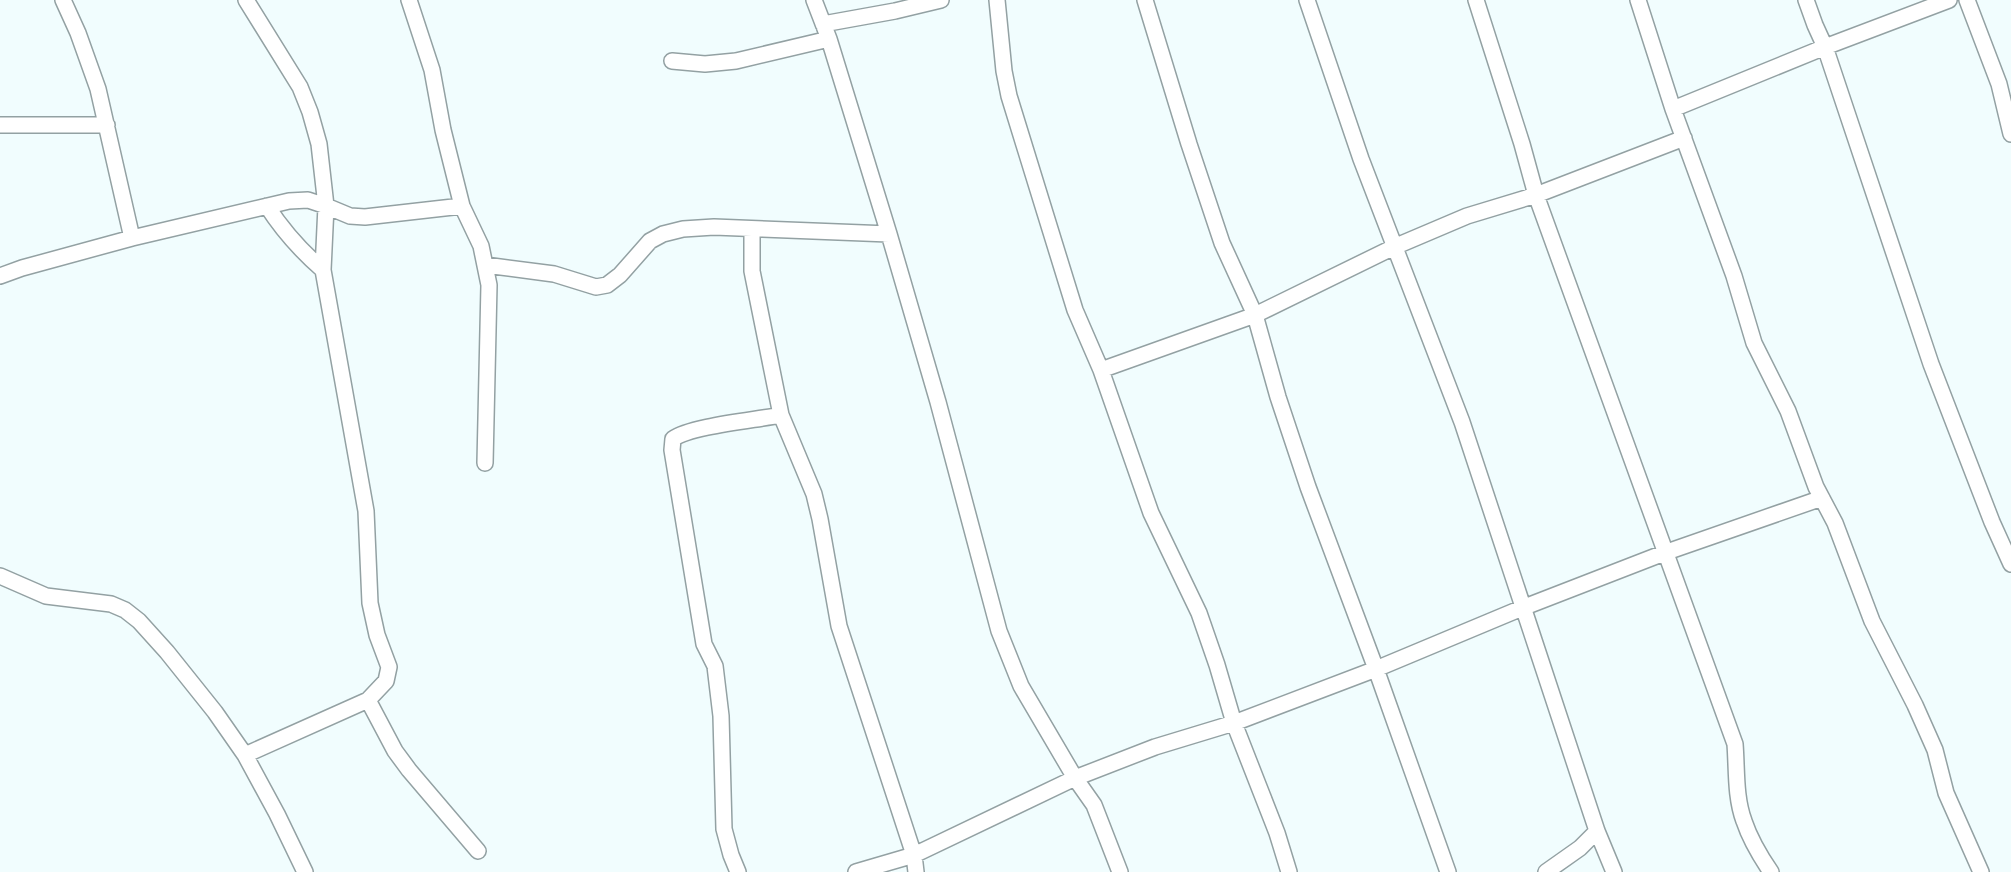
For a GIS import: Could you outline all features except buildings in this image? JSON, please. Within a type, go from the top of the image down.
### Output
[{"type":"street","points":[[63,0],[78,33],[98,89],[132,238]]},
{"type":"street","points":[[245,755],[368,700],[386,681],[389,667],[377,635],[370,604],[366,511],[323,270],[326,206],[320,144],[300,87],[246,0]]},
{"type":"street","points":[[409,0],[432,70],[443,130],[462,206],[481,246],[486,265],[489,285],[485,464]]},
{"type":"street","points":[[814,0],[829,39],[889,234],[938,402],[999,631],[1021,686],[1075,778],[1094,805],[1120,872]]},
{"type":"street","points":[[823,24],[879,12],[895,11],[941,0]]},
{"type":"street","points":[[997,0],[1004,71],[1009,96],[1076,310],[1101,370],[1151,513],[1199,613],[1234,723],[1277,833],[1289,872]]},
{"type":"street","points":[[1145,0],[1189,144],[1222,243],[1255,315],[1278,397],[1308,487],[1376,669],[1448,872]]},
{"type":"street","points":[[1307,0],[1361,159],[1462,422],[1597,831],[1614,872]]},
{"type":"street","points":[[1476,0],[1522,144],[1536,196],[1631,455],[1664,553],[1735,744],[1739,798],[1743,820],[1757,850],[1771,872]]},
{"type":"street","points":[[1638,0],[1673,109],[1734,276],[1750,334],[1788,411],[1822,498],[1835,523],[1872,620],[1915,705],[1935,750],[1946,792],[1981,872]]},
{"type":"street","points":[[1806,0],[1814,25],[1825,47],[1931,364],[1989,514],[2011,564]]},
{"type":"street","points":[[1673,109],[1825,47],[1949,0]]},
{"type":"street","points":[[1968,0],[1999,84],[2011,134]]},
{"type":"street","points":[[672,61],[705,64],[736,61],[829,39]]},
{"type":"street","points":[[0,125],[107,124]]},
{"type":"street","points":[[1101,370],[1255,315],[1394,247],[1467,216],[1536,196],[1684,138]]},
{"type":"street","points":[[0,276],[22,268],[132,238],[289,201],[308,200],[350,216],[365,217],[462,206]]},
{"type":"street","points":[[267,206],[283,232],[323,270]]},
{"type":"street","points":[[486,265],[554,274],[596,286],[607,285],[620,276],[650,241],[663,234],[683,229],[714,227],[889,234]]},
{"type":"street","points":[[752,229],[752,271],[781,416],[814,494],[839,626],[914,855],[916,872]]},
{"type":"street","points":[[738,872],[731,856],[724,828],[721,716],[715,666],[704,644],[672,450],[673,439],[679,435],[699,430],[781,416]]},
{"type":"street","points":[[856,872],[914,855],[1075,778],[1155,747],[1234,723],[1376,669],[1522,608],[1664,553],[1822,498]]},
{"type":"street","points":[[0,576],[46,596],[111,604],[126,610],[140,621],[215,712],[245,755],[305,872]]},
{"type":"street","points":[[368,700],[395,751],[478,851]]},
{"type":"street","points":[[1546,872],[1580,848],[1597,831]]}]
